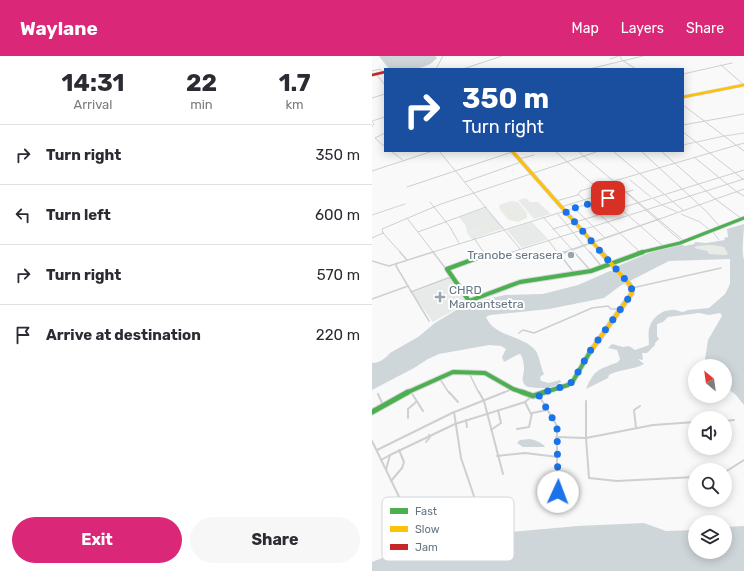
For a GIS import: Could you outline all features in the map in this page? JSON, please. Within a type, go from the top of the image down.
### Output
[{"type":"main road","points":[[373,73],[384,72]]},
{"type":"main road","points":[[684,97],[744,85]]},
{"type":"main road","points":[[372,412],[410,391],[453,372],[485,373],[513,389],[533,396],[568,385],[573,381],[584,361],[632,293],[631,287],[514,152]]},
{"type":"main road","points":[[485,256],[447,269],[453,280],[469,301],[486,296],[520,282],[574,274],[591,271],[602,267],[613,266],[640,252],[683,242],[736,223],[743,218]]},
{"type":"street","points":[[437,68],[443,56]]},
{"type":"street","points":[[466,68],[502,56]]},
{"type":"street","points":[[610,58],[619,56],[635,68]]},
{"type":"street","points":[[593,68],[643,56]]},
{"type":"street","points":[[684,74],[732,63]]},
{"type":"street","points":[[721,65],[744,85]]},
{"type":"street","points":[[373,73],[384,84]]},
{"type":"street","points":[[372,98],[384,94]]},
{"type":"street","points":[[684,106],[744,151]]},
{"type":"street","points":[[684,125],[744,114]]},
{"type":"street","points":[[384,133],[377,135],[375,138],[384,145]]},
{"type":"street","points":[[684,133],[744,179]]},
{"type":"street","points":[[556,201],[578,194],[578,191],[744,143]]},
{"type":"street","points":[[392,152],[404,160]]},
{"type":"street","points":[[372,171],[431,152]]},
{"type":"street","points":[[440,152],[520,249]]},
{"type":"street","points":[[407,187],[510,152]]},
{"type":"street","points":[[556,152],[663,247]]},
{"type":"street","points":[[579,152],[683,242]]},
{"type":"street","points":[[372,238],[382,233],[381,230],[386,227],[433,208],[596,152]]},
{"type":"street","points":[[614,152],[684,211]]},
{"type":"street","points":[[642,152],[690,196],[721,228]]},
{"type":"street","points":[[662,152],[717,200],[743,218]]},
{"type":"street","points":[[465,182],[534,155]]},
{"type":"street","points":[[694,157],[744,196]]},
{"type":"street","points":[[552,229],[744,170]]},
{"type":"street","points":[[474,238],[485,256],[494,258],[744,179]]},
{"type":"street","points":[[372,257],[373,261],[389,266],[474,238],[633,190]]},
{"type":"street","points":[[593,243],[744,190]]},
{"type":"street","points":[[578,194],[640,252]]},
{"type":"street","points":[[561,207],[603,194]]},
{"type":"street","points":[[430,202],[435,206],[433,208],[446,221],[458,243]]},
{"type":"street","points":[[570,204],[605,238]]},
{"type":"street","points":[[418,232],[486,207]]},
{"type":"street","points":[[557,213],[602,267]]},
{"type":"street","points":[[543,217],[552,229],[591,271]]},
{"type":"street","points":[[407,218],[447,269]]},
{"type":"street","points":[[382,233],[407,260]]},
{"type":"street","points":[[559,255],[605,238],[621,234]]},
{"type":"street","points":[[548,240],[574,274]]},
{"type":"street","points":[[398,263],[396,266],[429,321]]},
{"type":"street","points":[[631,287],[721,268]]},
{"type":"street","points":[[411,292],[448,278],[453,280]]},
{"type":"street","points":[[372,299],[408,286]]},
{"type":"street","points":[[520,334],[523,330],[534,333],[592,308],[608,306],[610,309],[619,310]]},
{"type":"street","points":[[469,372],[470,378],[484,401],[497,456],[503,474]]},
{"type":"street","points":[[439,378],[451,396],[458,402]]},
{"type":"street","points":[[376,450],[454,412],[513,389]]},
{"type":"street","points":[[410,391],[423,411]]},
{"type":"street","points":[[378,394],[383,405]]},
{"type":"street","points":[[538,394],[557,426],[557,504]]},
{"type":"street","points":[[382,460],[398,450],[429,435],[466,420],[525,402],[533,396]]},
{"type":"street","points":[[586,401],[586,438],[589,478],[617,482],[688,477]]},
{"type":"street","points":[[408,418],[408,409],[416,402]]},
{"type":"street","points":[[517,429],[529,427],[531,414],[525,402]]},
{"type":"street","points":[[636,428],[633,413],[634,410],[640,406]]},
{"type":"street","points":[[492,430],[501,422],[498,410]]},
{"type":"street","points":[[531,414],[547,410]]},
{"type":"street","points":[[454,412],[461,458],[474,497]]},
{"type":"street","points":[[466,420],[467,427]]},
{"type":"street","points":[[556,437],[586,438],[636,428],[688,423]]},
{"type":"street","points":[[426,442],[430,437],[429,435]]},
{"type":"street","points":[[372,441],[399,497]]},
{"type":"street","points":[[391,481],[402,468],[404,462],[398,450]]},
{"type":"street","points":[[497,456],[525,453],[558,457]]},
{"type":"street","points":[[386,470],[390,455]]},
{"type":"street","points":[[732,468],[744,460]]},
{"type":"shaded area","points":[[379,56],[435,56],[437,58],[427,66],[421,68],[388,68]]},
{"type":"shaded area","points":[[526,198],[530,202],[538,202],[551,214],[534,219],[518,200]]},
{"type":"shaded area","points":[[511,201],[518,202],[527,213],[527,218],[518,222],[509,220],[500,210],[499,205]]},
{"type":"shaded area","points":[[486,208],[504,228],[472,239],[467,233],[466,226],[459,217]]},
{"type":"shaded area","points":[[492,221],[498,227],[474,235],[469,229]]},
{"type":"shaded area","points":[[532,222],[548,239],[522,248],[507,230]]},
{"type":"shaded area","points":[[744,224],[744,405],[732,392],[732,359],[705,359],[708,340],[722,316],[720,313],[709,315],[699,313],[668,317],[663,322],[657,324],[657,336],[659,339],[655,345],[647,353],[642,353],[643,360],[638,359],[644,364],[613,373],[609,375],[608,378],[586,389],[595,373],[618,362],[620,359],[617,350],[608,348],[612,344],[623,347],[629,346],[635,350],[649,345],[650,325],[660,313],[667,310],[683,312],[688,310],[709,308],[725,294],[730,284],[730,259],[669,261],[620,286],[604,298],[549,309],[490,315],[486,317],[490,324],[495,328],[524,342],[536,351],[544,374],[540,377],[541,381],[549,383],[560,380],[561,382],[557,385],[545,388],[528,387],[523,381],[524,367],[521,355],[519,354],[504,362],[502,357],[506,349],[501,346],[489,345],[439,354],[372,390],[372,363],[382,360],[390,353],[418,337],[435,323],[466,304],[505,295],[543,294],[578,285],[610,271],[614,271],[613,268],[649,253],[682,244],[684,246],[694,244],[695,242],[706,243],[725,240],[724,238],[728,237],[727,229]],"holes":[[[712,245],[724,247],[728,253],[726,255],[709,254],[707,251],[694,248],[697,246]]]},
{"type":"shaded area","points":[[712,245],[724,247],[729,253],[726,255],[709,254],[694,248],[697,246]]},
{"type":"shaded area","name":"CHRD Maroantsetra","points":[[448,279],[452,280],[468,302],[433,322],[412,293]]},
{"type":"shaded area","points":[[530,439],[541,443],[545,447],[523,447],[517,443],[520,440]]},
{"type":"shaded area","points":[[644,523],[666,531],[688,530],[688,559],[732,559],[732,527],[744,526],[744,571],[372,571],[372,562],[382,558],[382,561],[514,561],[514,532],[578,526]]},
{"type":"waterway","points":[[372,121],[384,117]]},
{"type":"waterway","points":[[372,121],[374,124],[372,127]]},
{"type":"waterway","points":[[725,136],[744,133]]},
{"type":"waterway","points":[[697,142],[724,136]]},
{"type":"waterway","points":[[684,145],[696,142]]},
{"type":"waterway","points":[[630,180],[651,197]]},
{"type":"waterway","points":[[654,199],[661,204]]},
{"type":"waterway","points":[[372,215],[405,204]]},
{"type":"waterway","points":[[662,205],[677,212]]},
{"type":"waterway","points":[[681,214],[700,222],[710,230]]},
{"type":"waterway","points":[[713,232],[719,240]]},
{"type":"traffic: fast","points":[[485,255],[447,269],[469,301],[520,282],[591,271],[635,254],[680,243],[744,218]]},
{"type":"traffic: fast","points":[[372,412],[410,391],[453,372],[485,373],[513,389],[533,396],[568,385],[573,381],[590,352]]},
{"type":"traffic: slow","points":[[684,97],[744,85]]},
{"type":"traffic: slow","points":[[513,152],[630,285],[632,293],[590,352]]},
{"type":"traffic: jam","points":[[372,75],[384,72]]},
{"type":"place","name":"Tranobe serasera","points":[[571,255]]},
{"type":"place","name":"CHRD Maroantsetra","points":[[440,297]]},
{"type":"route","points":[[558,492],[557,426],[538,394],[568,385],[573,381],[581,365],[600,336],[633,292],[630,285],[565,211],[608,198]]}]
